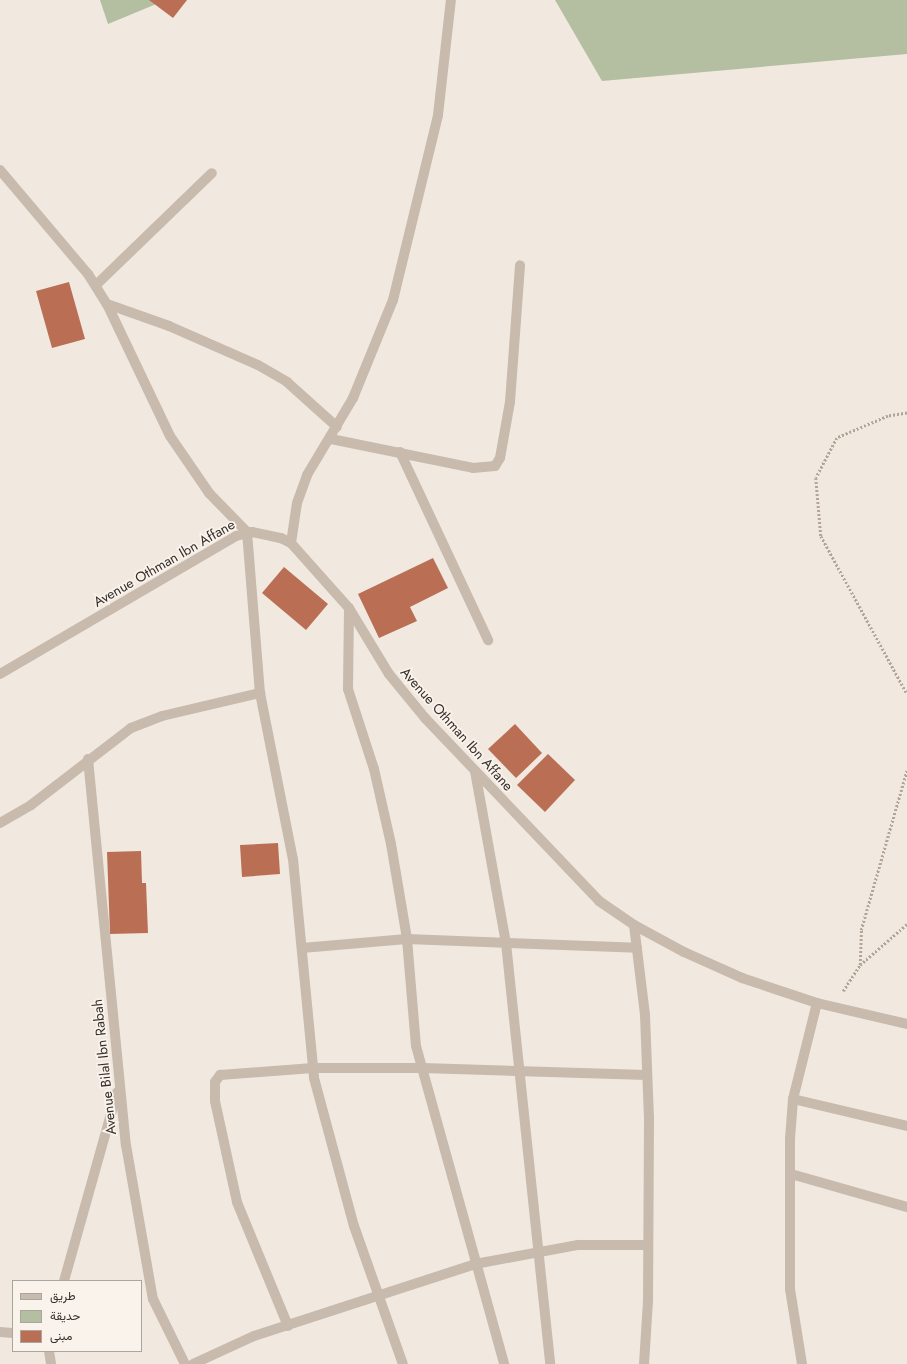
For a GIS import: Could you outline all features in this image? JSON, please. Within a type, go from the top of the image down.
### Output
[{"type":"street","points":[[290,542],[294,514],[307,475],[317,455],[331,439],[337,427],[373,352],[393,300],[438,115],[451,0]]},
{"type":"street","points":[[0,170],[96,285],[107,304],[170,436],[210,493],[246,532],[260,693],[288,833],[302,948],[313,1068],[352,1219],[403,1364]]},
{"type":"street","points":[[96,285],[212,173]]},
{"type":"street","points":[[331,439],[473,468],[491,468],[499,462],[510,402],[520,265]]},
{"type":"street","points":[[107,304],[169,326],[258,365],[287,382],[337,427]]},
{"type":"street","points":[[400,452],[488,640]]},
{"type":"street","name":"Avenue Othman Ibn Affane","points":[[0,674],[246,532],[290,542],[349,608],[389,674],[475,771],[573,876],[634,925],[742,978],[817,1003],[907,1024]]},
{"type":"street","points":[[349,608],[348,689],[374,769],[407,939],[416,1046],[475,1264],[504,1364]]},
{"type":"street","points":[[0,824],[31,805],[88,759],[131,728],[162,716],[260,693]]},
{"type":"street","name":"Avenue Bilal Ibn Rabah","points":[[88,759],[118,1086],[153,1300],[185,1364]]},
{"type":"street","points":[[475,771],[506,944],[550,1364]]},
{"type":"street","points":[[634,925],[647,1075],[648,1245],[644,1364]]},
{"type":"street","points":[[302,948],[407,939],[637,948]]},
{"type":"street","points":[[802,1364],[790,1289],[793,1099],[817,1003]]},
{"type":"street","points":[[288,1326],[237,1202],[221,1138],[215,1086],[220,1074],[313,1068],[423,1068],[520,1069],[647,1075]]},
{"type":"street","points":[[64,1280],[103,1149],[118,1086]]},
{"type":"street","points":[[793,1099],[907,1126]]},
{"type":"street","points":[[791,1174],[907,1207]]},
{"type":"street","points":[[193,1364],[254,1336],[475,1264],[537,1250],[578,1245],[648,1245]]},
{"type":"street","points":[[0,1332],[12,1333]]},
{"type":"street","points":[[49,1352],[51,1364]]},
{"type":"path","points":[[907,413],[888,416],[837,438],[816,478],[821,536],[907,694]]},
{"type":"path","points":[[860,965],[861,930],[907,770]]},
{"type":"path","points":[[833,1006],[860,965],[907,924]]},
{"type":"green space","points":[[100,0],[166,0],[108,24]]},
{"type":"green space","points":[[555,0],[907,0],[907,54],[602,81]]},
{"type":"building","points":[[149,0],[187,0],[173,18]]},
{"type":"building","points":[[69,282],[85,339],[52,348],[36,291]]},
{"type":"building","points":[[433,558],[448,588],[410,607],[417,621],[379,638],[358,594]]},
{"type":"building","points":[[284,567],[328,604],[306,630],[262,593]]},
{"type":"building","points":[[515,724],[542,753],[516,778],[488,749]]},
{"type":"building","points":[[548,754],[575,780],[545,812],[517,785]]},
{"type":"building","points":[[278,843],[280,874],[242,877],[240,845]]},
{"type":"building","points":[[141,851],[142,883],[146,883],[148,933],[110,934],[107,852]]}]
